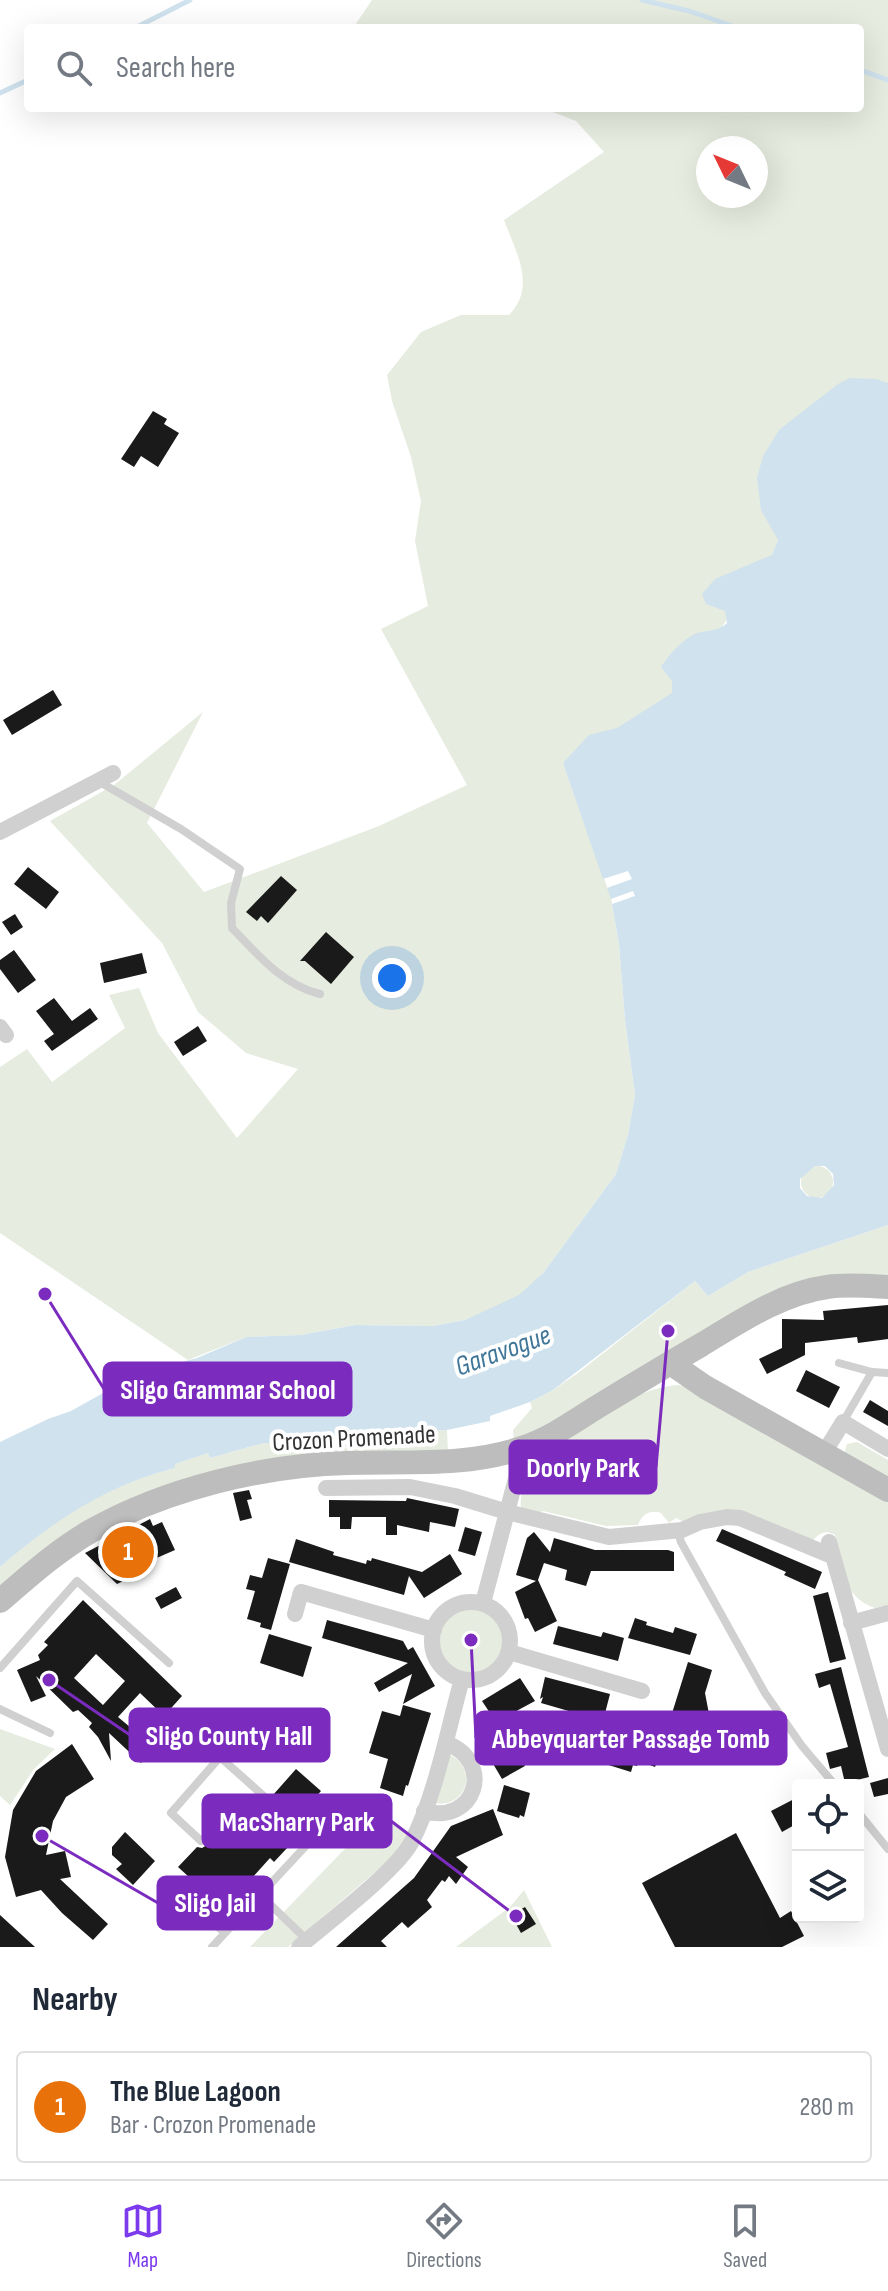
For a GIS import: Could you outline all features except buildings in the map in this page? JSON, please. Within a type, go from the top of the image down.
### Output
[{"type":"street","points":[[0,832],[106,777]]},
{"type":"street","name":"Crozon Promenade","points":[[0,1601],[56,1554],[90,1531],[131,1511],[229,1479],[318,1464],[399,1464],[471,1459],[524,1448],[575,1421],[737,1323],[775,1304],[825,1287],[888,1287]]},
{"type":"street","points":[[673,1361],[679,1369],[705,1387],[888,1490]]},
{"type":"street","points":[[824,1453],[843,1422],[888,1449]]},
{"type":"street","points":[[483,1603],[524,1448]]},
{"type":"street","points":[[326,1488],[410,1487],[609,1537],[674,1530],[727,1517],[740,1518],[831,1549],[888,1749]]},
{"type":"street","points":[[295,1614],[301,1592],[434,1630]]},
{"type":"street","points":[[483,1603],[498,1611],[506,1623],[510,1635],[509,1652],[500,1667],[489,1676],[476,1680],[462,1679],[439,1664],[433,1649],[434,1630],[442,1614],[454,1605],[483,1603]]},
{"type":"street","points":[[851,1623],[888,1613]]},
{"type":"street","points":[[509,1652],[642,1691]]},
{"type":"street","points":[[303,1944],[385,1872],[410,1845],[446,1743],[462,1679]]},
{"type":"street","points":[[424,1811],[448,1814],[468,1801],[474,1790],[473,1766],[467,1755],[446,1743]]},
{"type":"lane","points":[[106,777],[240,869],[231,903],[232,928],[257,954],[298,988],[320,994]]},
{"type":"lane","points":[[839,1363],[888,1373]]},
{"type":"lane","points":[[843,1422],[872,1372]]},
{"type":"lane","points":[[674,1530],[765,1693],[802,1746],[830,1779]]},
{"type":"lane","points":[[0,1668],[77,1581],[169,1663]]},
{"type":"lane","points":[[0,1709],[50,1733]]},
{"type":"lane","points":[[201,1841],[171,1813],[220,1757],[312,1839]]},
{"type":"lane","points":[[864,1819],[888,1849]]},
{"type":"lane","points":[[212,1947],[328,1822]]},
{"type":"lane","points":[[248,1883],[303,1944]]},
{"type":"lane","points":[[178,1893],[225,1933]]},
{"type":"shaded area","points":[[372,0],[888,0],[888,561],[778,540],[772,555],[719,631],[684,695],[563,763],[611,898],[635,1095],[628,1135],[616,1174],[544,1272],[519,1296],[465,1320],[433,1326],[355,1325],[301,1335],[246,1337],[188,1360],[0,1233],[0,1067],[27,1049],[52,1082],[125,1028],[109,995],[139,988],[158,1033],[237,1138],[298,1069],[246,1053],[198,1012],[162,943],[50,821],[114,785],[203,712],[147,823],[204,892],[379,826],[467,785],[381,629],[428,606],[415,541],[421,501],[387,375],[421,332],[461,315],[509,315],[522,293],[523,281],[522,269],[504,220],[604,152],[576,121],[552,112],[864,112],[864,24],[356,24]]},
{"type":"shaded area","points":[[817,1166],[829,1170],[833,1182],[829,1194],[817,1198],[805,1194],[801,1182],[805,1170]]},
{"type":"shaded area","points":[[888,1225],[888,1279],[847,1277],[621,1382],[514,1442],[513,1430],[532,1408],[530,1402],[578,1373],[695,1281],[708,1296],[748,1272]]},
{"type":"shaded area","points":[[678,1385],[694,1388],[888,1499],[888,1605],[875,1608],[856,1597],[845,1579],[835,1535],[831,1533],[821,1534],[810,1544],[746,1513],[685,1523],[676,1518],[669,1523],[661,1513],[650,1512],[638,1525],[606,1526],[543,1511],[536,1515],[521,1510],[526,1480],[545,1455],[571,1435],[636,1397]]},
{"type":"shaded area","points":[[447,1430],[448,1453],[207,1478],[0,1590],[0,1567],[60,1520],[126,1484],[175,1468],[174,1464],[208,1453],[210,1458],[260,1444],[315,1437],[410,1436],[410,1432]]},
{"type":"shaded area","points":[[857,1442],[888,1460],[888,1483],[844,1454],[847,1444]]},
{"type":"shaded area","points":[[465,1609],[477,1609],[494,1618],[501,1629],[501,1653],[494,1664],[477,1673],[465,1673],[453,1668],[444,1659],[439,1647],[439,1635],[444,1623],[453,1614]]},
{"type":"shaded area","points":[[0,1729],[55,1749],[34,1769],[10,1805],[0,1796]]},
{"type":"shaded area","points":[[450,1755],[464,1769],[465,1786],[454,1800],[434,1803]]},
{"type":"shaded area","points":[[378,1811],[406,1834],[390,1859],[288,1947],[250,1947],[366,1827]]},
{"type":"shaded area","points":[[524,1890],[552,1947],[456,1947],[510,1907]]},
{"type":"water","name":"Garavogue","points":[[850,378],[876,379],[888,383],[888,1225],[748,1272],[708,1296],[695,1281],[553,1390],[490,1416],[490,1421],[447,1430],[411,1432],[410,1437],[315,1437],[260,1444],[210,1458],[208,1453],[126,1484],[82,1507],[0,1567],[0,1442],[71,1411],[137,1374],[197,1358],[246,1337],[301,1335],[355,1325],[433,1326],[465,1320],[519,1295],[544,1272],[616,1174],[628,1135],[635,1095],[612,904],[635,896],[633,891],[611,899],[607,888],[632,879],[628,871],[603,879],[563,763],[589,735],[617,728],[672,693],[672,681],[661,667],[668,658],[690,636],[727,623],[725,611],[706,604],[702,594],[715,579],[772,555],[778,540],[761,510],[757,478],[763,456],[779,430]],"holes":[[[815,1166],[825,1166],[833,1174],[834,1185],[822,1198],[807,1196],[800,1188],[800,1179]]]},
{"type":"waterway","points":[[143,24],[190,0]]},
{"type":"waterway","points":[[642,0],[726,24]]},
{"type":"waterway","points":[[864,71],[888,80]]},
{"type":"waterway","points":[[0,93],[24,82]]},
{"type":"place","name":"Sligo Grammar School","points":[[45,1294]]},
{"type":"place","name":"Doorly Park","points":[[668,1331]]},
{"type":"place","name":"The Blue Lagoon","points":[[128,1552]]},
{"type":"place","name":"Abbeyquarter Passage Tomb","points":[[471,1640]]},
{"type":"place","name":"Sligo County Hall","points":[[49,1680]]},
{"type":"place","name":"Sligo Jail","points":[[42,1836]]},
{"type":"place","name":"MacSharry Park","points":[[516,1916]]}]
